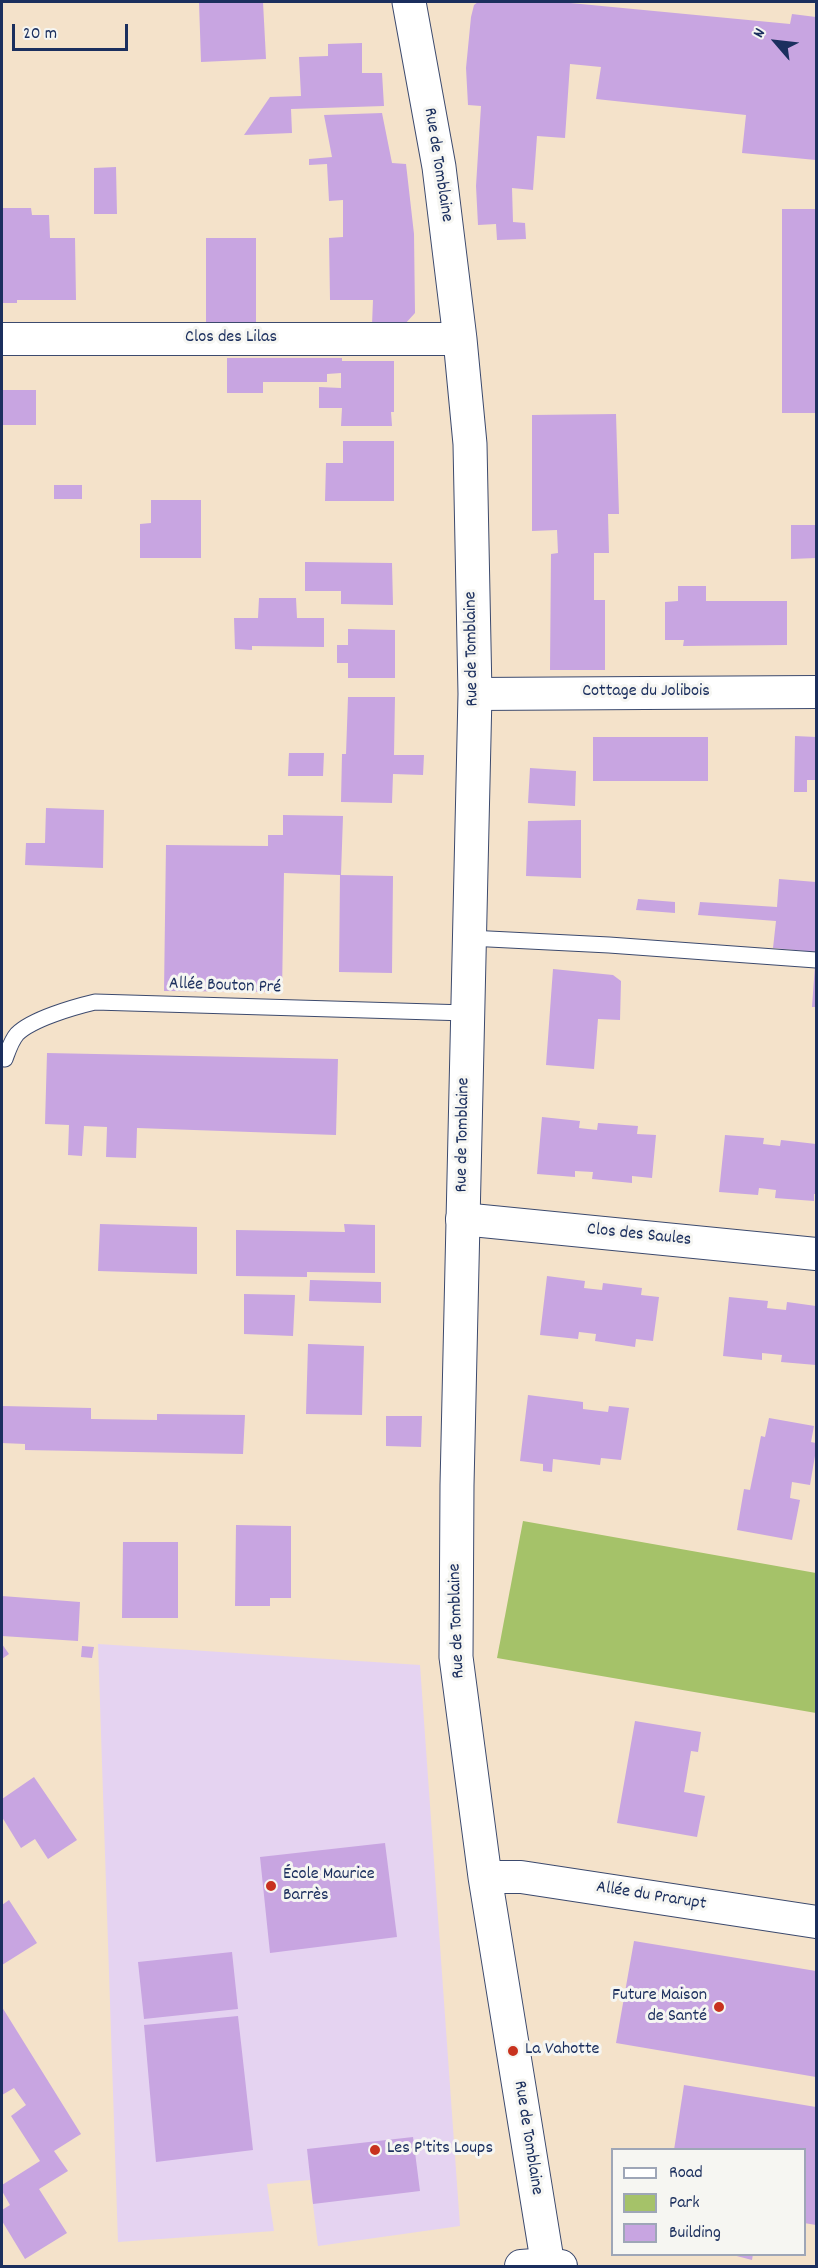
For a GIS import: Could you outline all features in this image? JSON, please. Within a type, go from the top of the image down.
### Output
[{"type":"main road","name":"Rue de Tomblaine","points":[[409,2],[439,167],[470,444],[475,694],[462,1219],[456,1657],[485,1877],[544,2266]]},
{"type":"street","name":"Clos des Lilas","points":[[2,339],[460,339]]},
{"type":"street","name":"Cottage du Jolibois","points":[[475,694],[816,692]]},
{"type":"street","name":"Clos des Saules","points":[[462,1219],[816,1254]]},
{"type":"street","name":"Allée du Prarupt","points":[[485,1877],[521,1877],[816,1922]]},
{"type":"lane","points":[[469,938],[609,945],[816,960]]},
{"type":"lane","name":"Allée Bouton Pré","points":[[5,1059],[9,1046],[18,1034],[46,1018],[95,1002],[467,1013]]},
{"type":"shaded area","name":"École Maurice Barrès","points":[[98,1644],[420,1665],[460,2226],[318,2246],[310,2180],[267,2184],[274,2231],[118,2242]]},
{"type":"green space","points":[[523,1521],[816,1573],[816,1713],[497,1658]]},
{"type":"building","points":[[199,2],[263,2],[266,59],[201,62]]},
{"type":"building","points":[[478,2],[560,2],[790,24],[792,14],[816,17],[816,160],[742,153],[746,115],[596,99],[601,67],[570,64],[565,138],[537,136],[533,190],[512,188],[513,222],[525,223],[526,239],[497,240],[496,224],[478,225],[476,186],[481,106],[468,105],[466,68],[471,17],[474,5]]},
{"type":"building","points":[[362,43],[362,73],[382,73],[384,106],[291,109],[292,133],[244,135],[270,97],[301,96],[299,57],[328,56],[328,44]]},
{"type":"building","points":[[382,113],[392,163],[406,164],[414,234],[415,313],[404,325],[372,325],[373,300],[330,300],[329,238],[343,237],[343,200],[329,201],[327,164],[309,165],[309,159],[332,157],[324,115]]},
{"type":"building","points":[[116,167],[117,214],[94,214],[94,168]]},
{"type":"building","points":[[2,208],[31,208],[32,215],[49,215],[50,238],[75,238],[76,300],[17,300],[17,303],[2,303]]},
{"type":"building","points":[[782,209],[816,209],[816,413],[782,413]]},
{"type":"building","points":[[206,238],[256,238],[256,325],[206,324]]},
{"type":"building","points":[[227,358],[342,358],[342,361],[394,361],[392,426],[341,426],[342,408],[319,408],[319,387],[341,388],[341,373],[327,374],[327,382],[263,382],[263,393],[227,393]]},
{"type":"building","points":[[2,390],[36,390],[36,425],[2,425]]},
{"type":"building","points":[[616,414],[619,514],[608,514],[609,553],[594,553],[594,600],[605,600],[605,670],[550,670],[551,554],[558,553],[557,530],[532,531],[532,415]]},
{"type":"building","points":[[343,441],[394,441],[394,501],[325,501],[326,463],[343,463]]},
{"type":"building","points":[[54,485],[82,485],[82,499],[54,499]]},
{"type":"building","points":[[151,500],[201,500],[201,558],[140,558],[140,524],[151,523]]},
{"type":"building","points":[[791,525],[816,525],[816,558],[791,559]]},
{"type":"building","points":[[305,562],[392,563],[393,605],[341,604],[341,591],[305,591]]},
{"type":"building","points":[[678,586],[706,586],[706,601],[787,601],[787,645],[683,646],[684,640],[665,640],[665,602],[678,601]]},
{"type":"building","points":[[259,598],[296,598],[297,618],[324,618],[324,647],[252,646],[252,650],[235,649],[234,618],[258,618]]},
{"type":"building","points":[[348,629],[395,630],[395,678],[348,678],[348,663],[337,663],[337,645],[348,645]]},
{"type":"building","points":[[348,697],[395,697],[394,755],[424,755],[423,775],[393,774],[392,803],[341,802],[342,754],[346,754]]},
{"type":"building","points":[[795,736],[816,737],[816,780],[807,780],[807,792],[794,792]]},
{"type":"building","points":[[593,737],[708,737],[708,781],[593,781]]},
{"type":"building","points":[[289,753],[324,753],[323,776],[288,776]]},
{"type":"building","points":[[530,768],[576,771],[575,806],[528,803]]},
{"type":"building","points":[[46,808],[104,810],[103,868],[25,865],[26,843],[45,843]]},
{"type":"building","points":[[283,815],[343,816],[341,875],[393,876],[392,973],[339,972],[340,875],[284,873],[282,992],[164,991],[166,845],[268,846],[268,835],[283,835]]},
{"type":"building","points":[[581,820],[581,878],[526,876],[528,821]]},
{"type":"building","points":[[779,879],[816,882],[816,952],[773,948],[776,921],[698,915],[700,902],[777,907]]},
{"type":"building","points":[[638,899],[675,902],[675,913],[636,910]]},
{"type":"building","points":[[815,965],[816,1007],[812,1007]]},
{"type":"building","points":[[553,969],[613,975],[621,981],[620,1020],[598,1019],[594,1069],[546,1065]]},
{"type":"building","points":[[47,1053],[338,1059],[336,1135],[137,1128],[136,1158],[106,1157],[107,1127],[84,1126],[82,1156],[68,1155],[69,1125],[45,1124]]},
{"type":"building","points":[[542,1117],[580,1121],[579,1128],[597,1130],[598,1123],[638,1126],[637,1134],[656,1135],[652,1178],[632,1176],[632,1183],[592,1179],[593,1172],[575,1171],[575,1177],[537,1174]]},
{"type":"building","points":[[725,1135],[764,1138],[763,1144],[780,1146],[781,1140],[816,1144],[814,1201],[775,1198],[776,1190],[759,1188],[758,1195],[719,1192]]},
{"type":"building","points":[[100,1224],[197,1227],[197,1274],[98,1271]]},
{"type":"building","points":[[344,1224],[375,1225],[375,1273],[307,1272],[307,1277],[236,1276],[236,1230],[345,1232]]},
{"type":"building","points":[[547,1276],[585,1281],[584,1288],[602,1290],[603,1283],[642,1288],[641,1295],[659,1297],[653,1341],[636,1339],[635,1347],[595,1341],[596,1334],[579,1332],[578,1339],[540,1335]]},
{"type":"building","points":[[310,1280],[381,1282],[381,1303],[309,1301]]},
{"type":"building","points":[[244,1294],[295,1295],[293,1336],[244,1334]]},
{"type":"building","points":[[729,1297],[768,1301],[767,1308],[786,1310],[787,1302],[816,1306],[816,1365],[781,1362],[782,1355],[762,1353],[762,1360],[723,1356]]},
{"type":"building","points":[[308,1344],[364,1346],[362,1415],[306,1414]]},
{"type":"building","points":[[528,1395],[583,1402],[583,1409],[608,1412],[609,1406],[629,1408],[621,1460],[601,1458],[600,1465],[553,1459],[552,1472],[543,1471],[543,1464],[520,1461]]},
{"type":"building","points":[[2,1406],[91,1408],[91,1419],[157,1420],[157,1414],[245,1415],[243,1454],[25,1450],[25,1444],[2,1443]]},
{"type":"building","points":[[386,1416],[422,1416],[421,1447],[386,1446]]},
{"type":"building","points":[[769,1418],[814,1426],[811,1442],[816,1443],[816,1450],[810,1485],[792,1482],[790,1498],[800,1500],[792,1540],[737,1530],[744,1489],[750,1490],[761,1436],[765,1437]]},
{"type":"building","points":[[236,1525],[291,1526],[291,1598],[270,1598],[270,1606],[235,1606]]},
{"type":"building","points":[[123,1542],[178,1542],[178,1618],[122,1618]]},
{"type":"building","points":[[2,1596],[80,1602],[78,1641],[2,1636]]},
{"type":"building","points":[[2,1644],[9,1654],[2,1659]]},
{"type":"building","points":[[82,1646],[94,1647],[92,1658],[81,1657]]},
{"type":"building","points":[[635,1721],[701,1732],[698,1752],[691,1751],[684,1792],[705,1796],[697,1837],[617,1823]]},
{"type":"building","points":[[34,1777],[77,1840],[48,1859],[35,1839],[21,1848],[2,1817],[2,1799]]},
{"type":"building","points":[[385,1843],[397,1937],[270,1953],[260,1857]]},
{"type":"building","points":[[9,1900],[37,1943],[2,1965],[2,1905]]},
{"type":"building","name":"Future Maison de Santé","points":[[634,1941],[816,1971],[816,2077],[616,2043]]},
{"type":"building","points":[[232,1952],[238,2009],[144,2019],[138,1962]]},
{"type":"building","points":[[2,2007],[81,2134],[54,2151],[68,2171],[39,2189],[67,2233],[25,2259],[2,2221],[2,2210],[10,2205],[2,2191],[2,2185],[40,2161],[11,2116],[26,2105],[14,2088],[2,2095]]},
{"type":"building","points":[[238,2016],[253,2150],[156,2162],[144,2025]]},
{"type":"building","points":[[684,2085],[816,2107],[816,2225],[806,2223],[806,2148],[674,2148]]},
{"type":"building","points":[[413,2137],[420,2191],[313,2204],[307,2149]]},
{"type":"building","points":[[737,2256],[753,2256],[752,2260]]},
{"type":"place","name":"École Maurice Barrès","points":[[271,1886]]},
{"type":"place","name":"Future Maison de Santé","points":[[719,2007]]},
{"type":"place","name":"La Vahotte","points":[[513,2051]]},
{"type":"place","name":"Les P'tits Loups","points":[[375,2150]]}]
